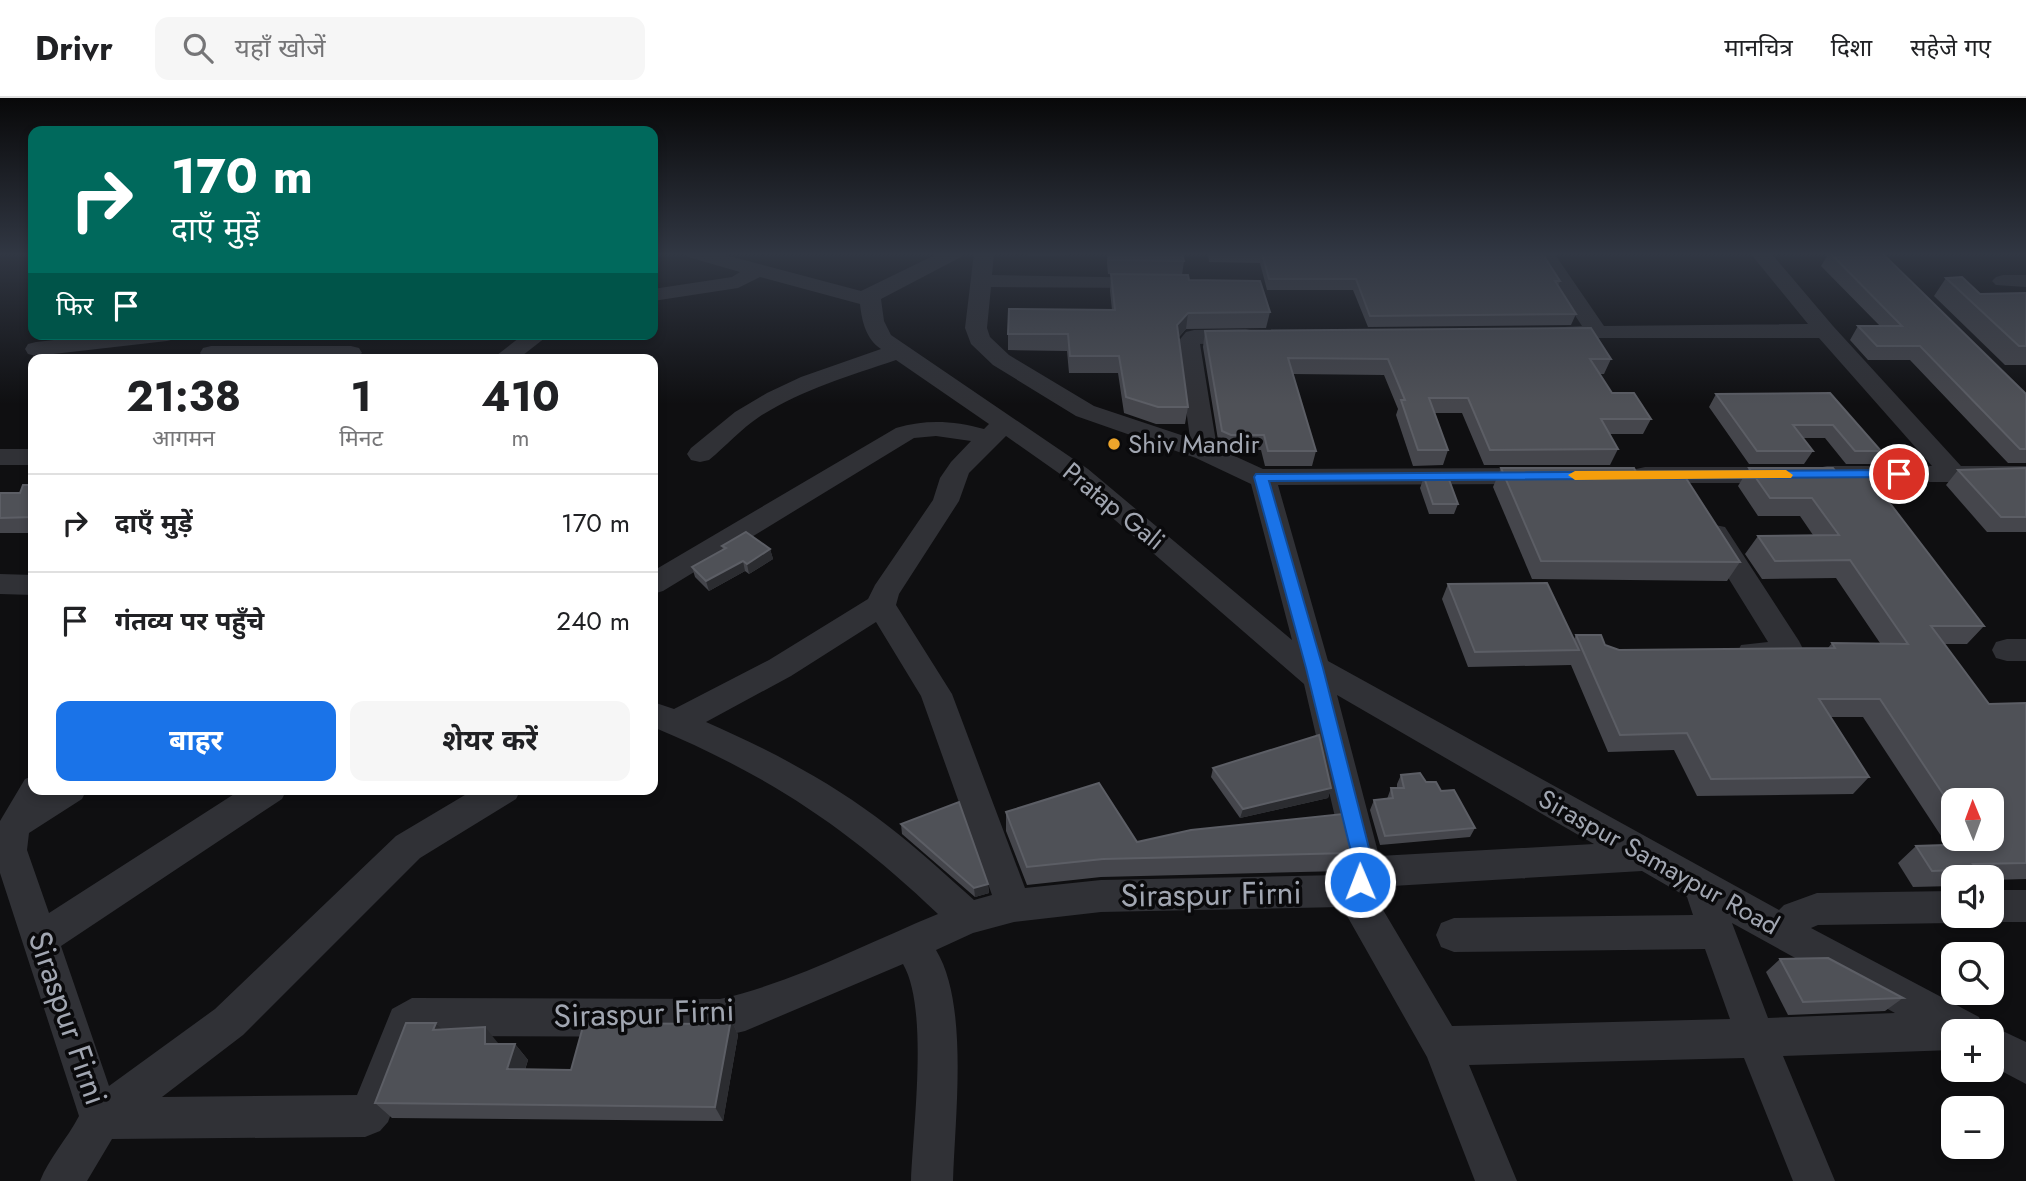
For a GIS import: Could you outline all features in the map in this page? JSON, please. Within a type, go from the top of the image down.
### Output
[{"type":"street","name":"Pratap Gali","points":[[871,304],[875,330],[881,338],[997,431],[1079,475],[1316,673]]},
{"type":"street","points":[[978,304],[975,328],[979,339],[1001,359],[1085,411],[1205,452],[1261,477],[1566,475]]},
{"type":"street","points":[[1578,304],[1598,333]]},
{"type":"street","points":[[1802,304],[1954,474]]},
{"type":"street","points":[[1529,334],[1825,331]]},
{"type":"street","points":[[1205,452],[1189,350],[1190,339],[1200,336],[1269,336]]},
{"type":"street","points":[[36,349],[115,340]]},
{"type":"street","points":[[510,354],[530,340]]},
{"type":"street","points":[[211,353],[354,349]]},
{"type":"street","points":[[700,454],[746,415],[775,398],[822,377],[899,351]]},
{"type":"street","points":[[658,581],[905,433],[921,429],[997,431]]},
{"type":"street","points":[[664,719],[780,668],[881,605],[886,592],[946,501],[948,486],[968,460],[997,431]]},
{"type":"street","points":[[0,457],[28,457]]},
{"type":"street","points":[[1621,475],[1689,494],[1954,474],[2026,474]]},
{"type":"street","points":[[1261,477],[1316,673],[1363,860],[1357,881],[1443,1046],[1496,1181]]},
{"type":"street","points":[[1689,494],[1788,649],[1783,653],[1729,653]]},
{"type":"street","points":[[0,584],[28,585]]},
{"type":"street","points":[[881,605],[936,694],[1014,906]]},
{"type":"street","name":"Siraspur Samaypur Road","points":[[1316,673],[1356,691],[1701,887],[1944,1019]]},
{"type":"street","points":[[664,719],[726,747],[823,799],[900,856],[968,918]]},
{"type":"street","name":"Siraspur Firni","points":[[33,795],[10,837],[10,850],[40,939],[84,1158],[365,1116],[374,1108],[406,1022],[412,1017],[720,1017],[757,1007],[968,918],[1014,906],[1101,896],[1342,891],[1357,881],[1646,856]]},
{"type":"street","points":[[16,823],[60,795]]},
{"type":"street","points":[[40,939],[262,795]]},
{"type":"street","points":[[84,1158],[408,847],[494,795]]},
{"type":"street","points":[[1701,887],[1756,1038],[1814,1181]]},
{"type":"street","points":[[2004,906],[2026,906]]},
{"type":"street","points":[[1782,931],[1797,917],[1816,909],[1941,907]]},
{"type":"street","points":[[1454,935],[1717,932]]},
{"type":"street","points":[[911,943],[929,972],[935,997],[937,1032],[932,1181]]},
{"type":"street","points":[[1443,1046],[1941,1035]]},
{"type":"street","name":"Siraspur Samaypur Road","points":[[2004,1052],[2026,1064]]},
{"type":"building","points":[[1114,304],[1267,304],[1270,312],[1188,313],[1177,325],[1188,407],[1158,407],[1126,397],[1119,356],[1070,356],[1068,334],[1008,334],[1009,309],[1115,310]]},
{"type":"building","points":[[1365,304],[1569,304],[1576,314],[1370,316]]},
{"type":"building","points":[[1880,304],[1934,304],[2026,394],[2026,449],[2020,449],[1920,346],[1877,346],[1858,326],[1902,326]]},
{"type":"building","points":[[1973,304],[2026,304],[2026,346],[2019,346]]},
{"type":"building","points":[[1591,328],[1611,359],[1590,359],[1612,393],[1634,393],[1651,419],[1601,419],[1618,449],[1490,450],[1468,398],[1429,398],[1448,450],[1418,450],[1401,400],[1405,400],[1388,359],[1288,358],[1316,451],[1268,451],[1264,435],[1231,435],[1222,431],[1205,331]]},
{"type":"building","points":[[1830,393],[1881,451],[1855,451],[1833,425],[1793,425],[1813,451],[1757,451],[1716,394]]},
{"type":"building","points":[[1501,468],[1634,468],[1636,472],[1682,472],[1740,562],[1541,561]]},
{"type":"building","points":[[1749,468],[1833,468],[1836,472],[1866,472],[1984,626],[1931,626],[1989,704],[2026,703],[2026,863],[1941,865],[1941,871],[1932,871],[1916,846],[1941,845],[1941,851],[2004,851],[2004,788],[1941,788],[1941,791],[1880,699],[1819,699],[1869,777],[1711,779],[1687,733],[1620,735],[1576,635],[1601,635],[1605,645],[1619,650],[1835,648],[1832,643],[1908,644],[1850,560],[1775,561],[1758,536],[1839,535],[1812,498],[1770,498]]},
{"type":"building","points":[[2026,468],[2026,517],[2001,517],[1958,470]]},
{"type":"building","points":[[1424,477],[1448,477],[1458,504],[1433,504]]},
{"type":"building","points":[[23,485],[28,485],[28,517],[0,518],[0,493],[20,493]]},
{"type":"building","points":[[746,532],[770,549],[747,564],[743,561],[706,581],[692,567],[726,548],[722,546]]},
{"type":"building","points":[[1547,583],[1579,650],[1475,652],[1448,584]]},
{"type":"building","points":[[1319,735],[1331,788],[1243,809],[1213,768]]},
{"type":"building","points":[[1420,773],[1426,782],[1436,782],[1441,791],[1454,790],[1475,828],[1385,836],[1374,800],[1393,798],[1391,788],[1404,788],[1401,775]]},
{"type":"building","points":[[1099,783],[1137,842],[1191,830],[1343,814],[1350,842],[1349,853],[1103,859],[1027,867],[1006,812]]},
{"type":"building","points":[[959,802],[988,884],[974,888],[901,824]]},
{"type":"building","points":[[1828,958],[1903,998],[1803,1002],[1780,959]]},
{"type":"building","points":[[731,1019],[715,1107],[375,1103],[406,1023],[436,1023],[433,1030],[485,1027],[485,1044],[515,1044],[507,1069],[571,1070],[584,1023],[712,1024]]},
{"type":"slow traffic","points":[[1575,475],[1786,475]]},
{"type":"place","name":"Shiv Mandir","points":[[1114,444]]},
{"type":"route","points":[[1360,882],[1363,860],[1315,668],[1265,482],[1261,477],[1899,474]]}]
